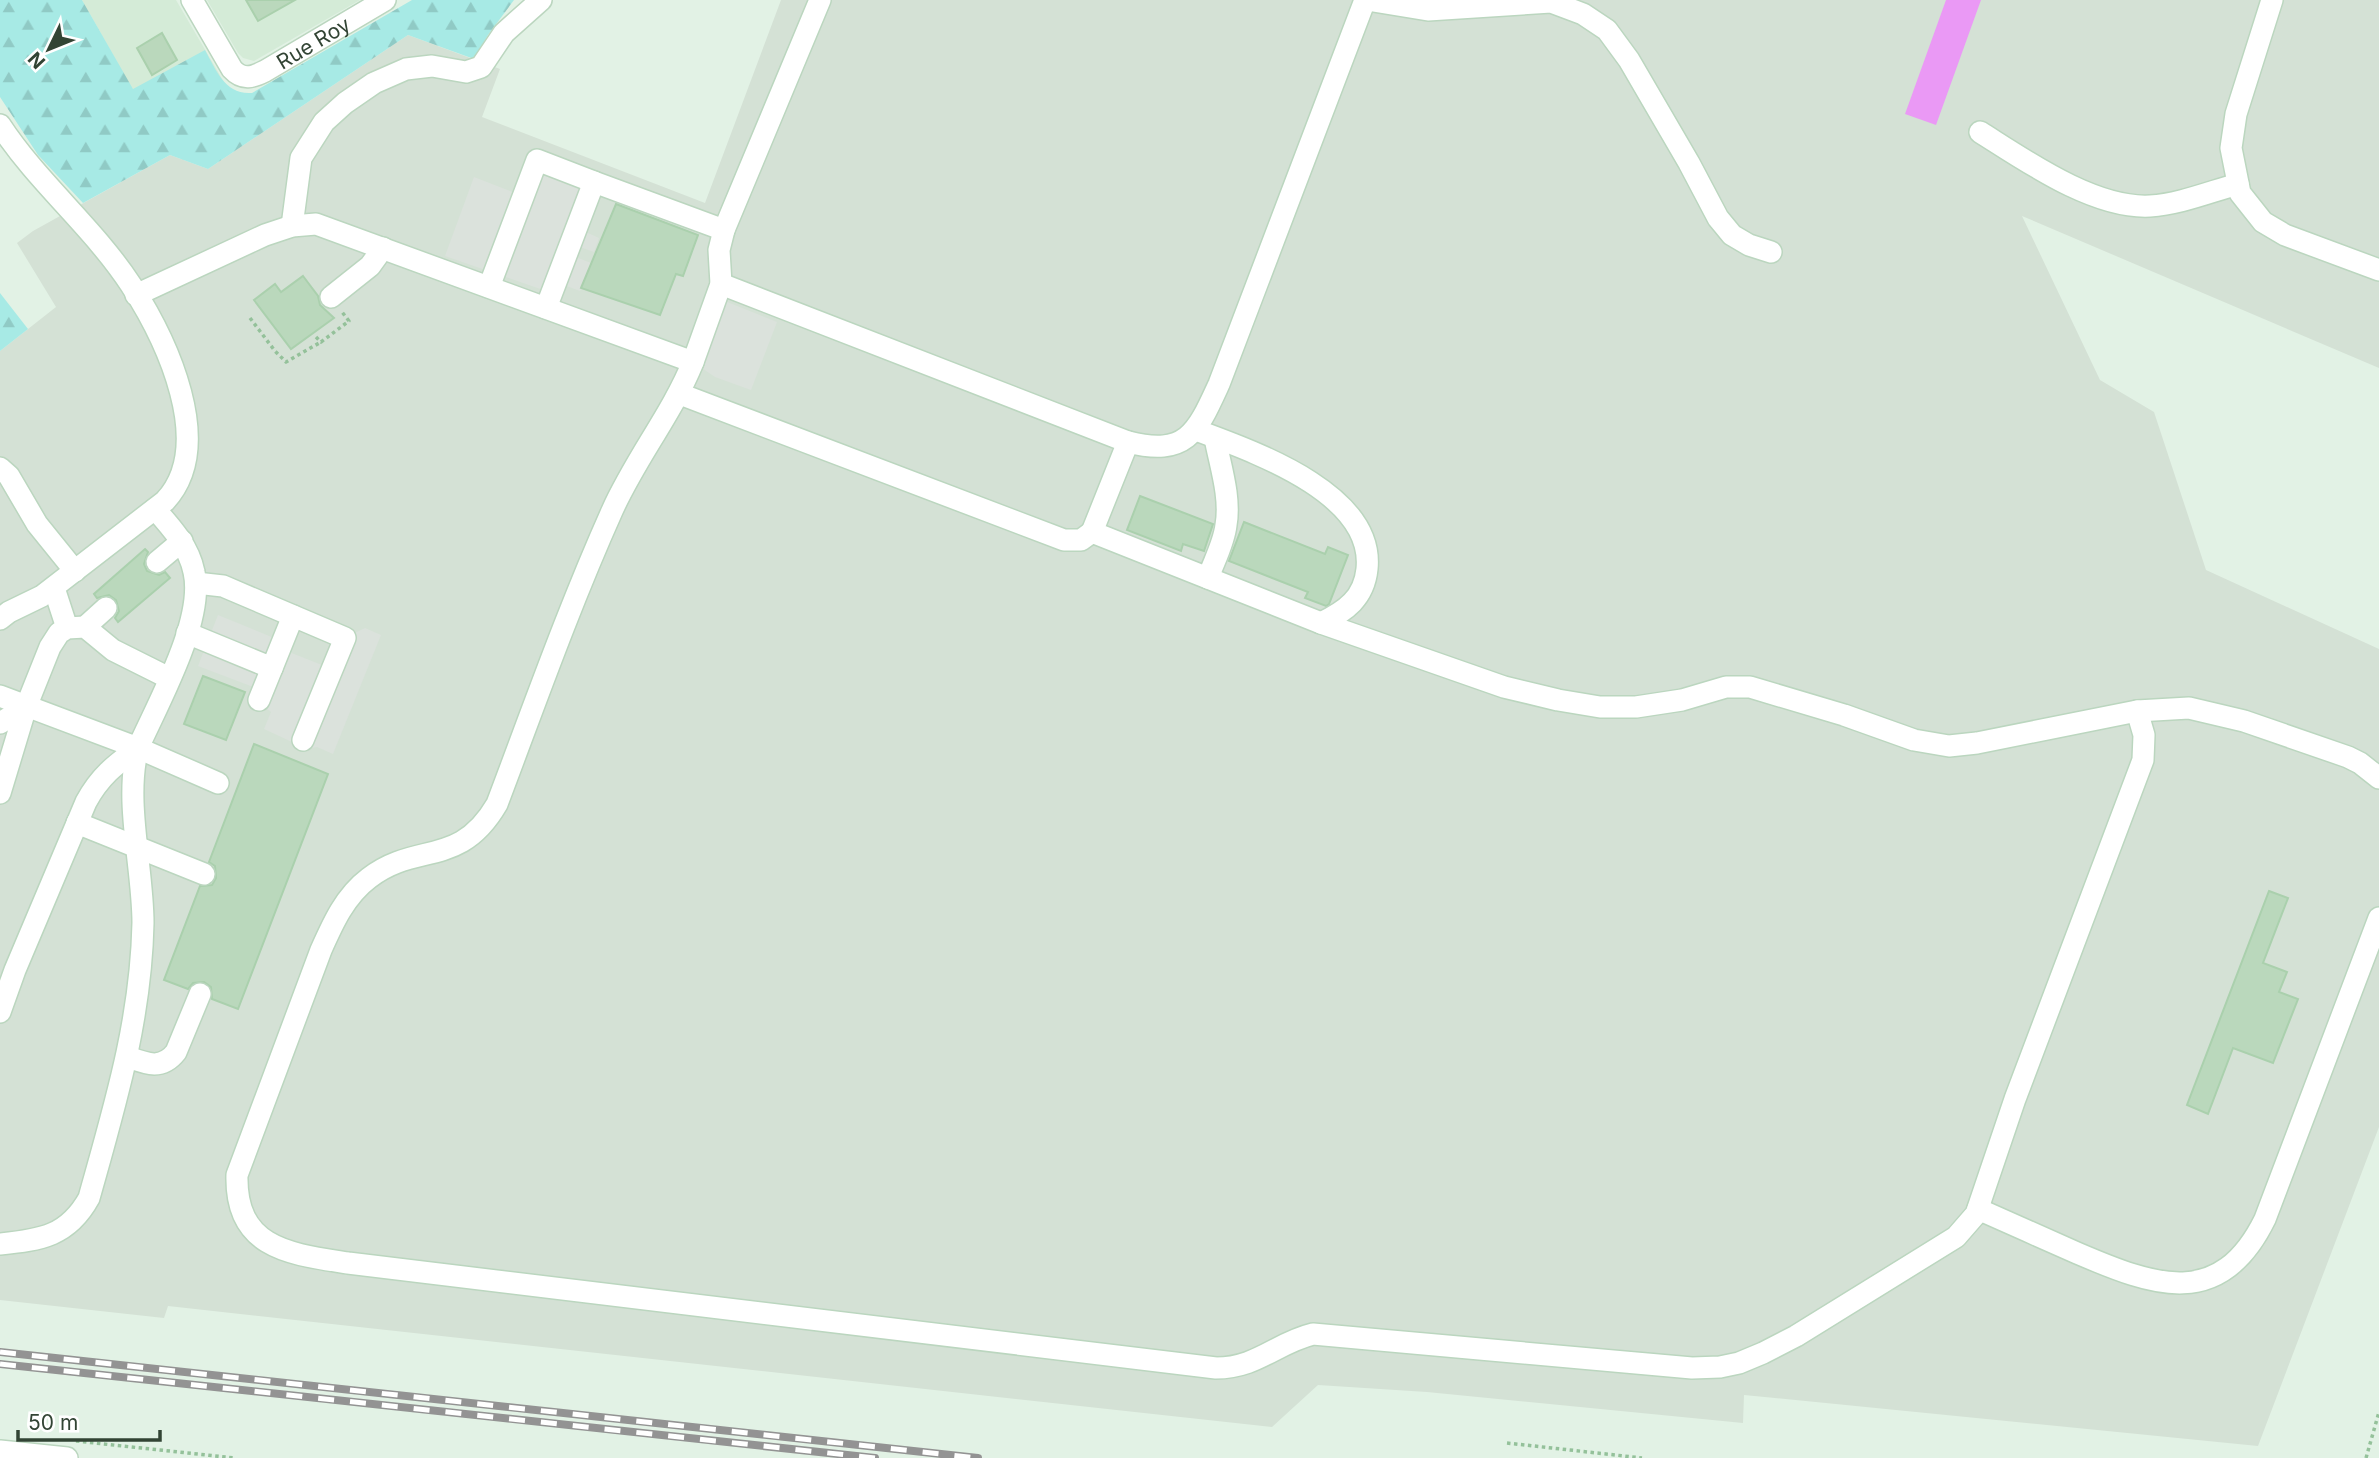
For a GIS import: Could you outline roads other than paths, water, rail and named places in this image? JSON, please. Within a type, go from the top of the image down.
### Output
[{"type":"street","name":"Rue Roy","points":[[192,0],[232,69],[248,78],[265,71],[385,0]]},
{"type":"street","points":[[292,226],[301,158],[324,122],[338,109],[374,83],[406,69],[432,66],[473,71],[485,63],[504,33],[541,0]]},
{"type":"street","points":[[820,0],[724,230],[719,250],[721,284],[693,362],[680,394],[665,414],[612,510],[497,804],[486,822],[457,846],[402,861],[368,878],[353,892],[334,922],[321,950],[237,1175],[240,1209],[258,1234],[270,1243],[292,1254],[348,1263],[1216,1368],[1234,1368],[1248,1364],[1299,1337],[1313,1334],[1692,1367],[1720,1367],[1739,1363],[1796,1336],[1956,1237],[1978,1209],[2015,1099],[2143,760],[2144,735],[2137,711]]},
{"type":"street","points":[[1208,578],[1226,529],[1227,519],[1226,494],[1205,434],[1219,384],[1366,0],[1429,10],[1550,2],[1572,4],[1607,30],[1629,60],[1718,218],[1732,235],[1749,245],[1771,252]]},
{"type":"street","points":[[2272,0],[2236,114],[2231,148],[2238,184],[2249,207],[2263,222],[2285,235],[2379,270]]},
{"type":"street","points":[[0,125],[8,155],[69,211],[110,257],[150,317],[176,380],[184,406],[187,430],[183,475],[177,489],[43,597],[9,612],[0,619]]},
{"type":"street","points":[[1980,132],[2037,167],[2110,202],[2151,206],[2184,200],[2238,184]]},
{"type":"street","points":[[489,287],[537,160],[724,230]]},
{"type":"street","points":[[546,308],[594,182]]},
{"type":"street","points":[[136,295],[265,235],[304,223],[383,247],[693,362]]},
{"type":"street","points":[[331,297],[370,266],[383,247]]},
{"type":"street","points":[[721,284],[1128,442],[1164,448],[1205,434],[1289,469],[1316,486],[1361,533],[1367,564],[1362,591],[1343,612],[1321,623]]},
{"type":"street","points":[[680,394],[1064,540],[1081,540],[1092,532],[1128,442]]},
{"type":"street","points":[[0,468],[9,477],[37,524],[75,571]]},
{"type":"street","points":[[0,1244],[28,1241],[54,1234],[68,1226],[81,1212],[89,1198],[128,1057],[141,980],[143,919],[133,784],[138,748],[187,633],[197,594],[188,553],[182,541],[155,509]]},
{"type":"street","points":[[1092,532],[1321,623],[1504,687],[1558,700],[1600,707],[1636,707],[1682,700],[1726,687],[1750,687],[1833,711],[1914,740],[1949,746],[1977,743],[2137,711],[2189,708],[2244,721],[2348,757],[2360,762],[2379,778]]},
{"type":"street","points":[[157,562],[182,541]]},
{"type":"street","points":[[196,583],[223,586],[345,638],[303,740]]},
{"type":"street","points":[[54,588],[76,627],[113,650],[169,678]]},
{"type":"street","points":[[0,793],[26,706],[50,647],[59,633],[76,627],[106,608]]},
{"type":"street","points":[[259,700],[293,616]]},
{"type":"street","points":[[187,633],[272,667]]},
{"type":"street","points":[[0,696],[138,748],[218,783]]},
{"type":"street","points":[[0,723],[26,706]]},
{"type":"street","points":[[0,1012],[15,970],[97,782],[138,748]]},
{"type":"street","points":[[77,823],[204,874]]},
{"type":"street","points":[[1978,1209],[2138,1277],[2192,1283],[2235,1264],[2255,1238],[2265,1219],[2379,918]]},
{"type":"street","points":[[128,1057],[150,1065],[159,1065],[170,1060],[176,1052],[200,994]]},
{"type":"street","points":[[0,1451],[68,1449]]},
{"type":"railway","points":[[0,1352],[978,1458]]},
{"type":"railway","points":[[0,1364],[875,1458]]}]
